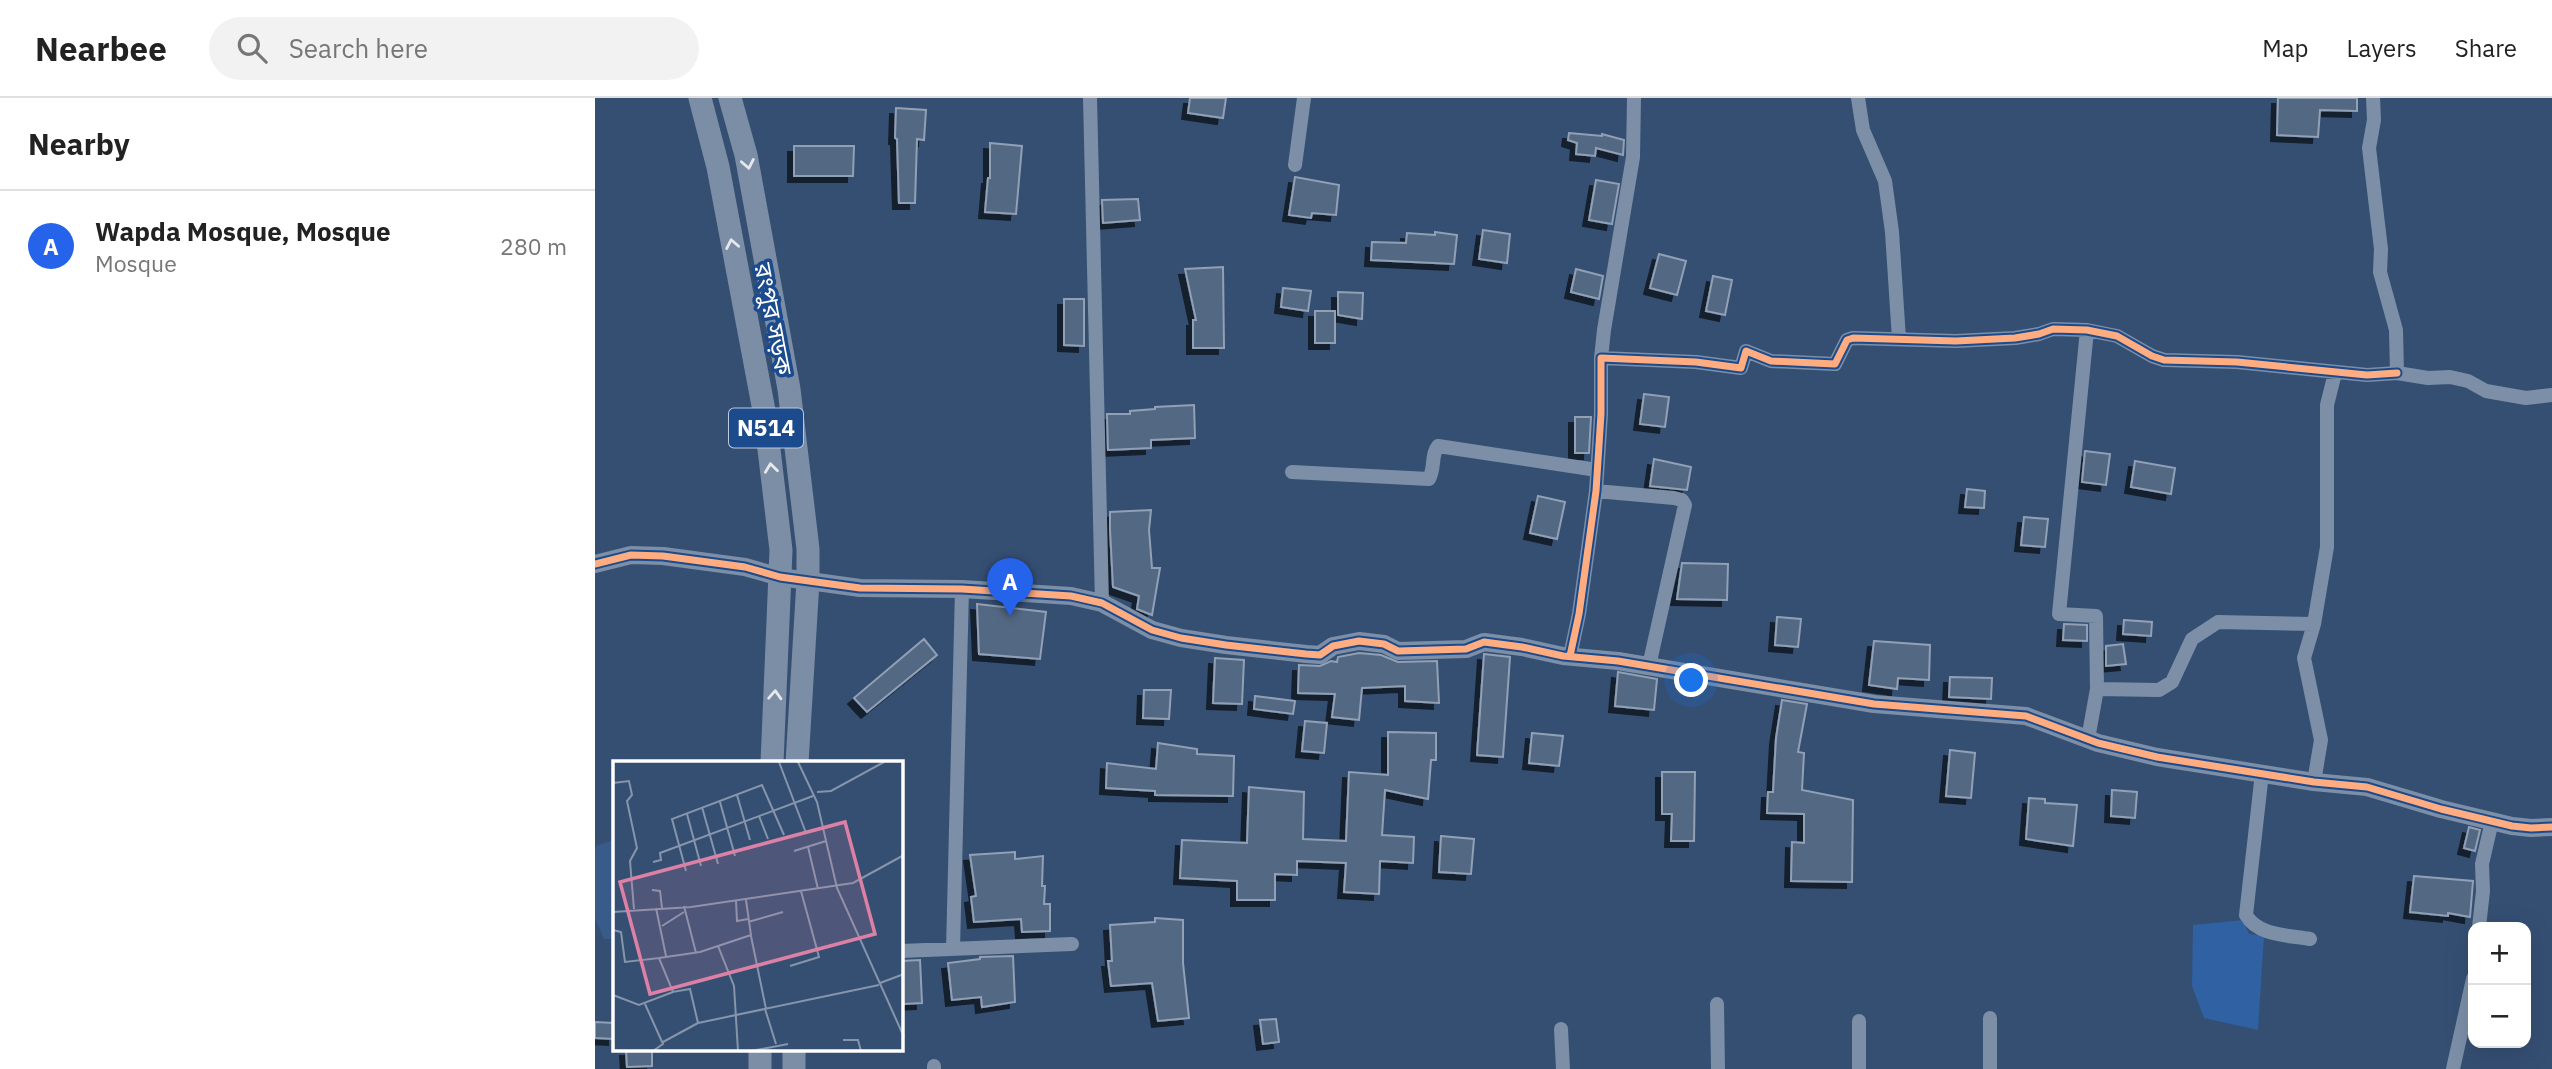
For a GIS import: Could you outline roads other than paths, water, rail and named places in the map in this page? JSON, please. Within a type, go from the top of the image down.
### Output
[{"type":"highway","name":"রংপুর সড়ক","points":[[700,98],[718,167],[765,416],[781,550],[772,761]]},
{"type":"highway","name":"রংপুর সড়ক","points":[[730,98],[746,155],[789,389],[808,549],[797,761]]},
{"type":"street","points":[[1090,98],[1102,603]]},
{"type":"street","points":[[1295,165],[1304,98]]},
{"type":"street","points":[[1570,656],[1579,614],[1596,491],[1601,414],[1601,358],[1633,157],[1634,98]]},
{"type":"street","points":[[1858,98],[1863,130],[1885,181],[1892,232],[1899,339]]},
{"type":"street","points":[[2373,98],[2374,120],[2369,148],[2381,249],[2380,272],[2396,330],[2397,373]]},
{"type":"street","points":[[1601,358],[1696,362],[1741,369],[1746,351],[1770,361],[1835,364],[1847,340],[1956,341],[2015,338],[2053,329],[2087,330],[2117,336],[2164,360],[2238,362],[2367,375],[2397,373],[2428,378],[2450,377],[2469,381],[2486,391],[2526,398],[2552,395]]},
{"type":"street","points":[[2087,330],[2059,614],[2096,616],[2097,689],[2088,739]]},
{"type":"street","points":[[2315,782],[2321,740],[2304,658],[2314,624],[2327,547],[2327,405],[2335,373]]},
{"type":"street","points":[[1292,472],[1429,479],[1433,471],[1435,449],[1438,446],[1597,470]]},
{"type":"street","points":[[1596,491],[1674,498],[1682,500],[1685,505],[1649,666]]},
{"type":"street","points":[[595,564],[631,555],[663,556],[745,567],[780,577],[874,589],[962,589],[1071,596],[1102,603],[1151,630],[1205,643],[1280,652],[1320,655],[1333,646],[1359,641],[1384,644],[1398,651],[1467,649],[1484,642],[1649,666],[1874,704],[2026,716],[2088,739],[2157,757],[2315,782],[2367,787],[2453,813],[2512,827],[2552,827]]},
{"type":"street","points":[[953,949],[962,589]]},
{"type":"street","points":[[2097,689],[2159,690],[2172,682],[2192,639],[2218,622],[2314,624]]},
{"type":"street","points":[[2262,773],[2246,915],[2250,923],[2259,929],[2310,939]]},
{"type":"street","points":[[2480,922],[2483,891],[2482,864],[2492,821]]},
{"type":"street","points":[[903,951],[1072,944]]},
{"type":"street","points":[[2453,1069],[2472,985]]},
{"type":"street","points":[[1717,1003],[1718,1069]]},
{"type":"street","points":[[1990,1018],[1990,1069]]},
{"type":"street","points":[[1859,1021],[1859,1069]]},
{"type":"street","points":[[1561,1029],[1563,1069]]},
{"type":"place","name":"Wapda Mosque, Mosque","points":[[1010,616]]}]
